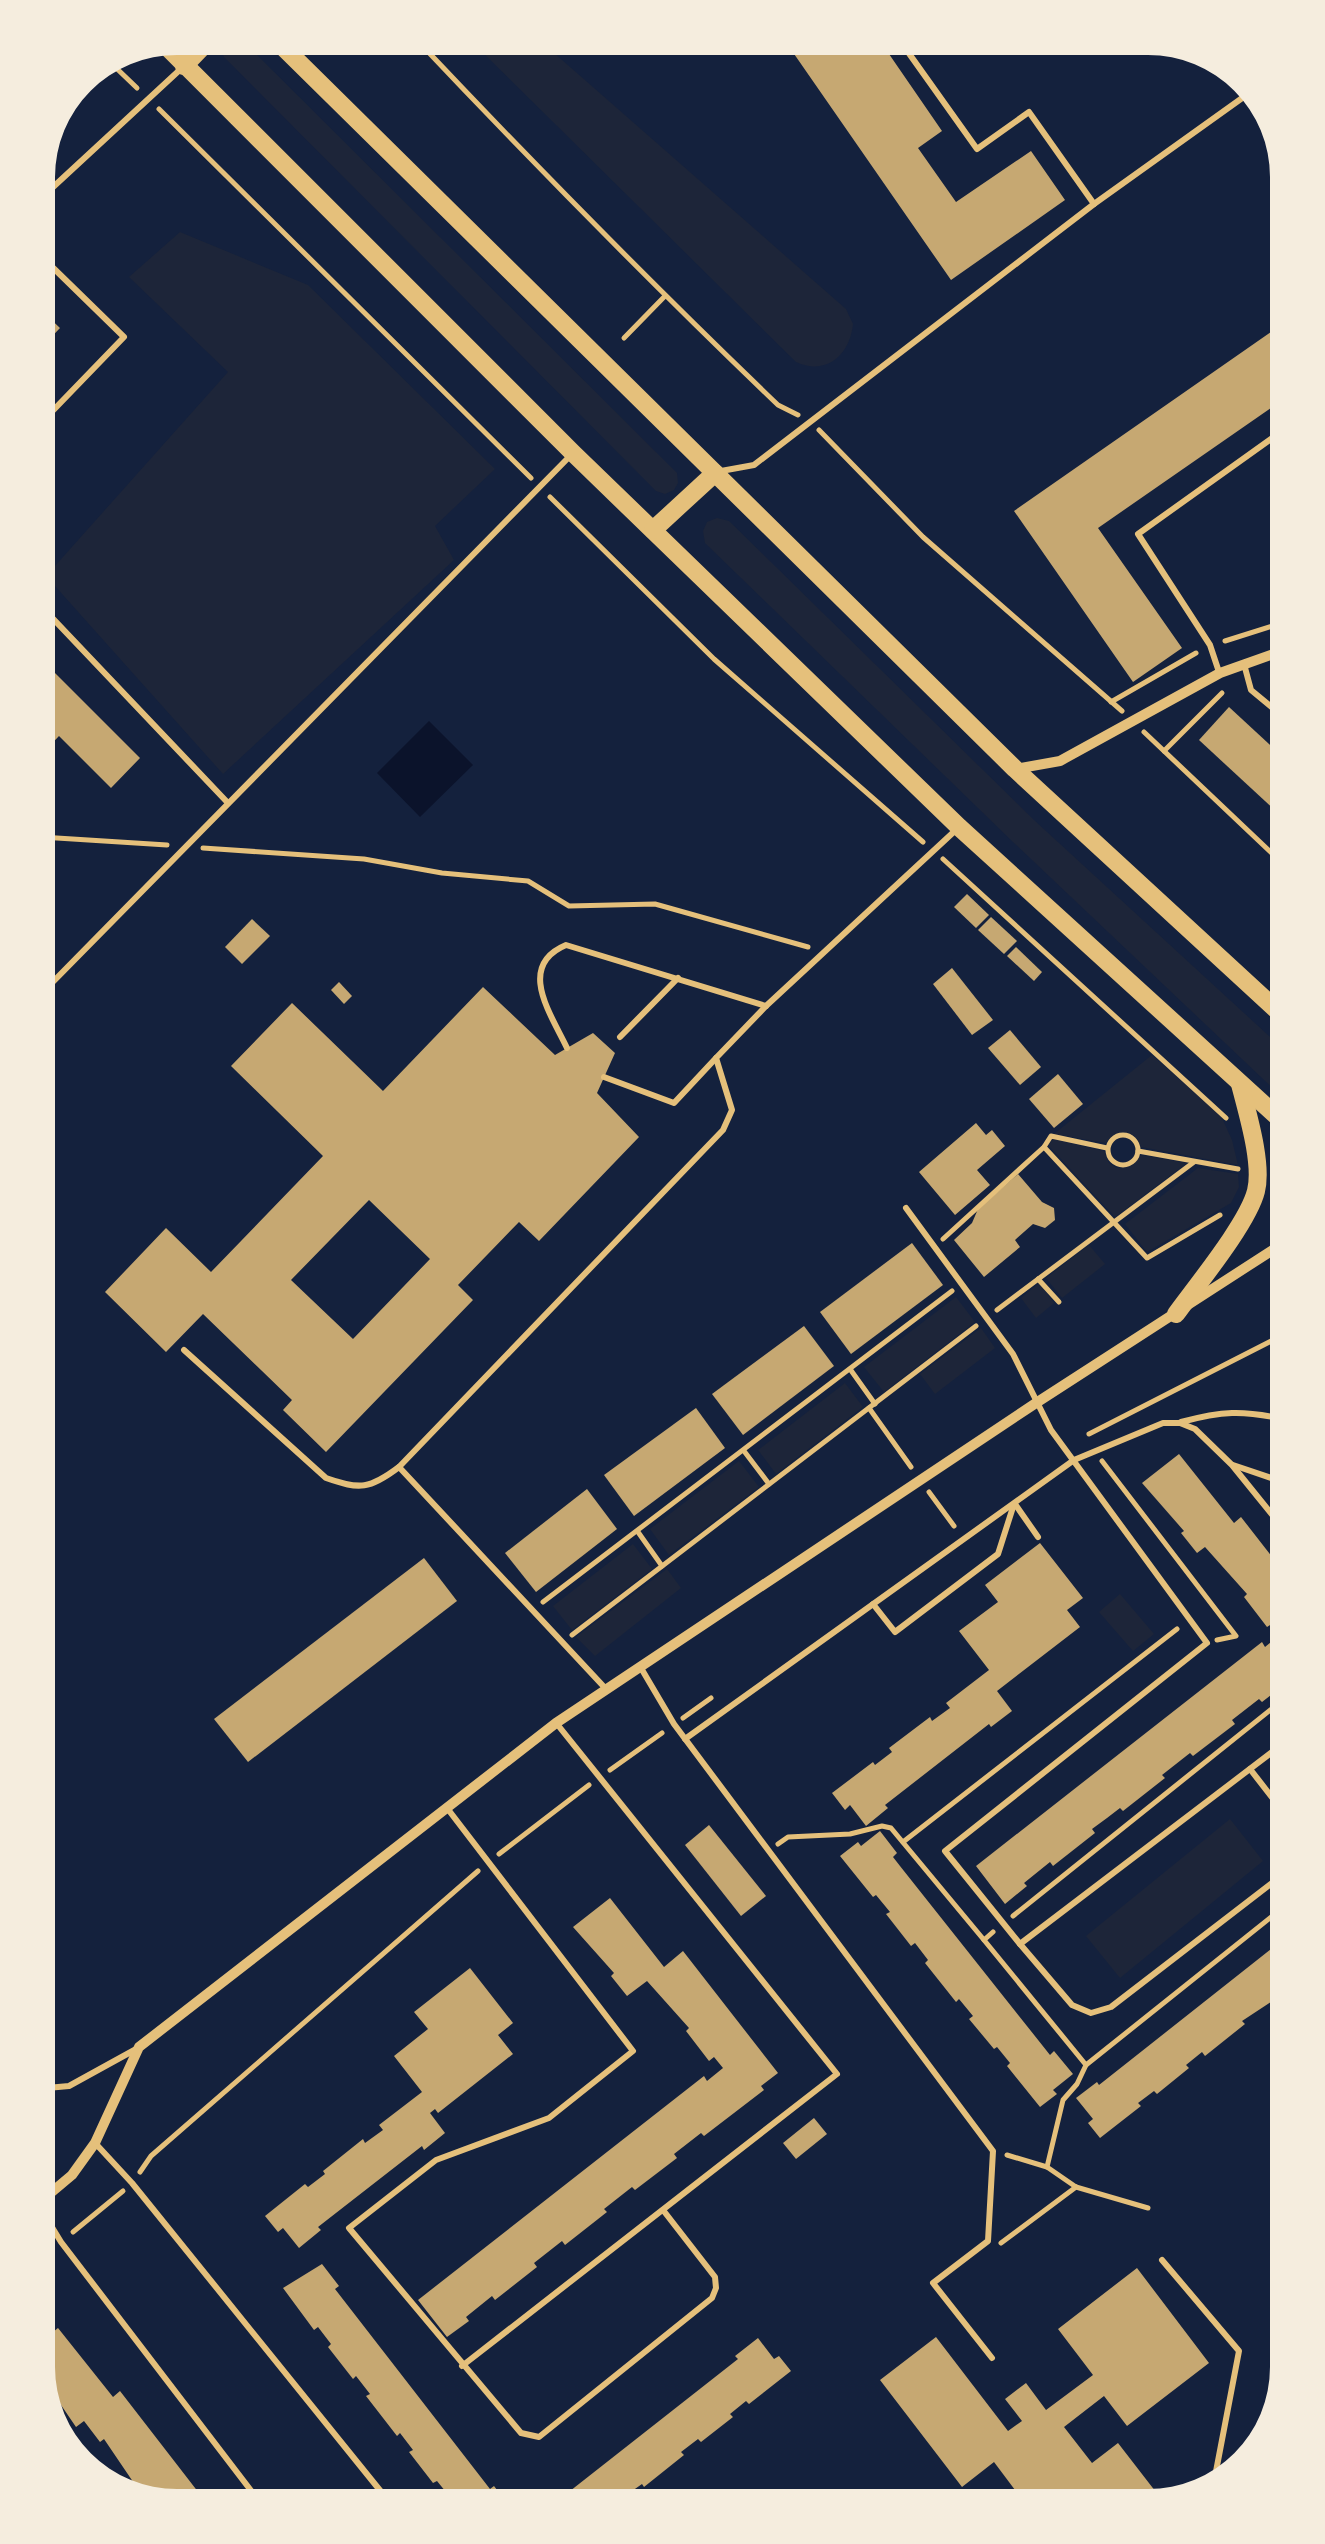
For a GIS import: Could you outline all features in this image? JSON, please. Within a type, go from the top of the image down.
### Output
[{"type":"main road","points":[[174,55],[573,453],[959,827],[1270,1110]]},
{"type":"main road","points":[[184,66],[195,55]]},
{"type":"main road","points":[[291,55],[1016,769],[1270,1004]]},
{"type":"main road","points":[[653,530],[715,472]]},
{"type":"main road","points":[[1176,1314],[1233,1235],[1257,1190],[1254,1140],[1240,1084]]},
{"type":"street","points":[[1016,769],[1060,761],[1220,673],[1270,655]]},
{"type":"street","points":[[55,2189],[72,2175],[95,2143],[140,2048],[556,1723],[1270,1252]]},
{"type":"lane","points":[[910,55],[978,149],[1029,112],[1094,204]]},
{"type":"lane","points":[[55,185],[184,66]]},
{"type":"lane","points":[[715,472],[754,465],[1094,204],[1241,99]]},
{"type":"lane","points":[[55,269],[124,336],[55,408]]},
{"type":"lane","points":[[1220,673],[1210,645],[1138,534],[1270,440]]},
{"type":"lane","points":[[55,980],[573,453]]},
{"type":"lane","points":[[55,621],[228,804]]},
{"type":"lane","points":[[1244,663],[1251,690],[1270,706]]},
{"type":"lane","points":[[604,1077],[674,1103],[766,1006],[959,827]]},
{"type":"lane","points":[[568,1048],[541,993],[540,969],[550,952],[566,945],[766,1006]]},
{"type":"lane","points":[[620,1037],[678,978]]},
{"type":"lane","points":[[184,1350],[326,1478],[350,1486],[376,1485],[399,1467],[723,1130],[732,1110],[716,1058]]},
{"type":"lane","points":[[906,1208],[1014,1354],[1036,1403],[1066,1449],[1207,1643],[945,1851],[1072,2004],[1091,2013],[1112,2007],[1270,1885]]},
{"type":"lane","points":[[685,1740],[1074,1460],[1163,1423],[1180,1423],[1220,1412],[1244,1411],[1270,1416]]},
{"type":"lane","points":[[1180,1423],[1194,1429],[1232,1464],[1270,1511]]},
{"type":"lane","points":[[1232,1464],[1270,1477]]},
{"type":"lane","points":[[399,1467],[606,1689]]},
{"type":"lane","points":[[1014,1503],[1038,1536]]},
{"type":"lane","points":[[873,1604],[895,1632],[998,1554],[1014,1503]]},
{"type":"lane","points":[[640,1666],[685,1740],[993,2151],[988,2241],[933,2283],[992,2358]]},
{"type":"lane","points":[[462,2366],[837,2074],[556,1723]]},
{"type":"lane","points":[[1020,1944],[1270,1755]]},
{"type":"lane","points":[[1250,1770],[1270,1795]]},
{"type":"lane","points":[[447,1808],[633,2051],[550,2118],[436,2160],[349,2228],[522,2434],[538,2437],[712,2298],[715,2277],[663,2210]]},
{"type":"lane","points":[[55,2087],[69,2086],[140,2048]]},
{"type":"lane","points":[[95,2143],[379,2489]]},
{"type":"lane","points":[[55,2232],[250,2489]]},
{"type":"lane","points":[[1162,2260],[1238,2351],[1217,2468]]},
{"type":"path","points":[[430,55],[558,190],[778,405],[811,422],[923,537],[1132,720],[1270,851]]},
{"type":"path","points":[[118,70],[714,659],[1224,1113],[1230,1126]]},
{"type":"path","points":[[624,338],[664,296]]},
{"type":"path","points":[[1111,702],[1210,645],[1270,627]]},
{"type":"path","points":[[55,837],[364,859],[528,882],[569,906],[656,904],[825,952]]},
{"type":"path","points":[[1124,1134],[1137,1143],[1138,1151],[1136,1158],[1125,1166],[1112,1161],[1107,1148],[1110,1140],[1124,1134]]},
{"type":"path","points":[[935,1246],[1044,1147],[1051,1136],[1107,1148]]},
{"type":"path","points":[[1044,1147],[1147,1258],[1223,1213]]},
{"type":"path","points":[[1138,1151],[1243,1170],[1240,1155]]},
{"type":"path","points":[[562,1643],[1194,1162]]},
{"type":"path","points":[[1038,1279],[1059,1302]]},
{"type":"path","points":[[532,1610],[963,1283]]},
{"type":"path","points":[[1066,1449],[1270,1342]]},
{"type":"path","points":[[850,1369],[875,1404]]},
{"type":"path","points":[[744,1450],[769,1484]]},
{"type":"path","points":[[1094,1450],[1236,1636],[1207,1643]]},
{"type":"path","points":[[637,1531],[662,1566]]},
{"type":"path","points":[[903,1842],[1190,1619]]},
{"type":"path","points":[[61,2242],[132,2184],[150,2156],[488,1862],[721,1691]]},
{"type":"path","points":[[984,1940],[1270,1711]]},
{"type":"path","points":[[768,1850],[788,1836],[891,1828],[1086,2066]]},
{"type":"path","points":[[1047,2167],[1063,2100],[1078,2084],[1086,2066],[1270,1918]]},
{"type":"path","points":[[993,2151],[1047,2167],[1076,2187],[1148,2208]]},
{"type":"path","points":[[988,2241],[1001,2244],[1076,2187]]},
{"type":"shaded area","points":[[257,55],[677,473],[674,490],[665,494],[656,491],[224,57]]},
{"type":"shaded area","points":[[485,55],[556,55],[846,309],[853,324],[842,353],[817,366],[796,362]]},
{"type":"shaded area","points":[[180,232],[308,285],[495,469],[435,526],[454,560],[223,774],[55,586],[55,566],[228,372],[129,277]]},
{"type":"shaded area","points":[[717,518],[729,521],[1034,820],[1270,1037],[1270,1086],[705,543],[703,531],[707,522]]},
{"type":"shaded area","points":[[429,721],[473,765],[420,817],[377,773]]},
{"type":"shaded area","points":[[1152,1055],[1221,1116],[1238,1165],[1141,1147],[1125,1132],[1115,1134],[1106,1143],[1054,1134]]},
{"type":"shaded area","points":[[1053,1139],[1104,1151],[1109,1163],[1117,1168],[1133,1165],[1141,1155],[1187,1163],[1115,1217],[1048,1145]]},
{"type":"shaded area","points":[[1198,1168],[1238,1174],[1239,1187],[1231,1203],[1147,1252],[1125,1224]]},
{"type":"shaded area","points":[[1089,1245],[1105,1264],[1062,1298],[1046,1278]]},
{"type":"shaded area","points":[[1039,1283],[1054,1303],[1036,1318],[1021,1298]]},
{"type":"shaded area","points":[[956,1297],[975,1322],[884,1392],[864,1367]]},
{"type":"shaded area","points":[[981,1328],[995,1348],[935,1394],[920,1374]]},
{"type":"shaded area","points":[[845,1383],[863,1407],[776,1474],[758,1450]]},
{"type":"shaded area","points":[[739,1461],[759,1487],[669,1555],[650,1529]]},
{"type":"shaded area","points":[[633,1544],[652,1569],[572,1630],[553,1606]]},
{"type":"shaded area","points":[[667,1569],[681,1588],[595,1656],[576,1637]]},
{"type":"shaded area","points":[[1120,1594],[1154,1634],[1133,1651],[1099,1612]]},
{"type":"shaded area","points":[[1230,1819],[1263,1861],[1120,1978],[1086,1936]]},
{"type":"building","points":[[795,55],[890,55],[942,131],[918,148],[956,202],[1031,151],[1065,200],[951,280]]},
{"type":"building","points":[[1270,333],[1270,409],[1098,528],[1182,648],[1133,682],[1014,511]]},
{"type":"building","points":[[55,673],[140,758],[111,788],[59,736],[55,740]]},
{"type":"building","points":[[1229,707],[1270,745],[1270,806],[1199,740]]},
{"type":"building","points":[[967,894],[989,915],[976,928],[954,907]]},
{"type":"building","points":[[991,917],[1017,941],[1004,954],[978,930]]},
{"type":"building","points":[[252,919],[270,936],[242,964],[225,947]]},
{"type":"building","points":[[1016,947],[1042,972],[1034,981],[1007,956]]},
{"type":"building","points":[[952,968],[993,1020],[972,1035],[933,984]]},
{"type":"building","points":[[339,982],[352,996],[344,1004],[331,990]]},
{"type":"building","points":[[483,987],[555,1055],[593,1033],[615,1053],[597,1093],[639,1137],[539,1241],[519,1222],[458,1285],[473,1300],[326,1452],[283,1410],[292,1400],[203,1314],[166,1352],[105,1292],[166,1228],[211,1272],[323,1156],[231,1066],[292,1003],[383,1091]],"holes":[[[369,1200],[430,1259],[353,1339],[291,1280]]]},
{"type":"building","points":[[1010,1030],[1041,1067],[1020,1085],[988,1048]]},
{"type":"building","points":[[1058,1074],[1083,1104],[1054,1128],[1029,1099]]},
{"type":"building","points":[[976,1123],[986,1135],[992,1130],[1005,1146],[977,1170],[990,1185],[955,1215],[919,1172]]},
{"type":"building","points":[[1018,1174],[1042,1202],[1054,1208],[1055,1220],[1045,1228],[1033,1224],[1015,1240],[1020,1247],[984,1277],[954,1240],[972,1223],[978,1209]]},
{"type":"building","points":[[912,1243],[943,1285],[851,1354],[820,1312]]},
{"type":"building","points":[[804,1326],[834,1366],[743,1435],[712,1394]]},
{"type":"building","points":[[696,1408],[725,1448],[634,1516],[604,1475]]},
{"type":"building","points":[[1179,1454],[1234,1523],[1241,1517],[1270,1554],[1270,1625],[1267,1627],[1244,1597],[1247,1594],[1205,1547],[1197,1553],[1181,1533],[1184,1531],[1142,1483]]},
{"type":"building","points":[[587,1489],[617,1529],[536,1592],[505,1553]]},
{"type":"building","points":[[1040,1543],[1083,1598],[1067,1610],[1080,1627],[997,1691],[1012,1711],[991,1727],[989,1724],[885,1805],[888,1808],[866,1826],[850,1805],[845,1810],[832,1793],[892,1752],[889,1748],[930,1717],[932,1721],[950,1708],[946,1703],[989,1670],[959,1631],[998,1602],[985,1585]]},
{"type":"building","points":[[424,1558],[457,1601],[248,1762],[214,1719]]},
{"type":"building","points":[[1262,1642],[1265,1647],[1270,1643],[1270,1696],[1262,1702],[1259,1699],[1232,1720],[1235,1724],[1193,1756],[1190,1753],[1123,1811],[1120,1808],[1092,1829],[1095,1833],[1053,1866],[1050,1862],[1005,1904],[976,1866]]},
{"type":"building","points":[[709,1825],[766,1896],[741,1916],[685,1845]]},
{"type":"building","points":[[880,1831],[897,1853],[893,1857],[1050,2055],[1054,2051],[1073,2074],[1040,2107],[1007,2066],[1010,2063],[969,2019],[973,2016],[959,1999],[956,2002],[925,1963],[928,1960],[915,1943],[911,1946],[886,1914],[890,1912],[840,1856]]},
{"type":"building","points":[[610,1898],[664,1967],[683,1951],[778,2073],[761,2086],[764,2090],[674,2154],[677,2158],[635,2190],[632,2187],[565,2245],[562,2241],[534,2263],[537,2267],[495,2300],[492,2296],[447,2337],[418,2300],[704,2076],[707,2081],[723,2068],[714,2057],[709,2061],[686,2031],[689,2028],[647,1981],[627,1996],[611,1976],[614,1973],[573,1927]]},
{"type":"building","points":[[1270,1950],[1270,2003],[1242,2021],[1245,2024],[1205,2056],[1202,2052],[1186,2065],[1189,2068],[1157,2094],[1154,2091],[1138,2103],[1141,2106],[1100,2138],[1088,2123],[1093,2119],[1076,2098],[1097,2082],[1099,2085]]},
{"type":"building","points":[[470,1968],[513,2023],[498,2035],[513,2054],[438,2113],[435,2109],[430,2113],[445,2133],[424,2150],[422,2146],[318,2227],[321,2230],[299,2248],[283,2228],[278,2232],[265,2216],[305,2184],[308,2187],[325,2174],[323,2171],[363,2139],[365,2143],[383,2130],[379,2125],[422,2092],[394,2056],[428,2029],[414,2012]]},
{"type":"building","points":[[814,2118],[827,2134],[796,2159],[783,2143]]},
{"type":"building","points":[[322,2264],[339,2286],[335,2289],[490,2489],[444,2489],[437,2481],[433,2483],[400,2433],[397,2436],[366,2396],[370,2394],[356,2376],[353,2379],[318,2327],[314,2330],[283,2288]]},
{"type":"building","points":[[1137,2268],[1209,2363],[1127,2426],[1104,2396],[1064,2427],[1092,2463],[1118,2443],[1153,2489],[1014,2489],[994,2462],[962,2487],[880,2380],[936,2337],[1008,2431],[1022,2421],[1005,2399],[1026,2383],[1046,2410],[1093,2375],[1058,2329]]},
{"type":"building","points":[[58,2328],[113,2397],[120,2391],[196,2489],[153,2487],[132,2481],[104,2439],[100,2442],[84,2421],[76,2427],[57,2391]]},
{"type":"building","points":[[758,2338],[774,2359],[779,2356],[791,2371],[749,2404],[746,2401],[730,2414],[733,2417],[701,2442],[698,2439],[681,2452],[684,2455],[644,2487],[642,2484],[635,2489],[573,2489],[738,2359],[735,2356]]}]
